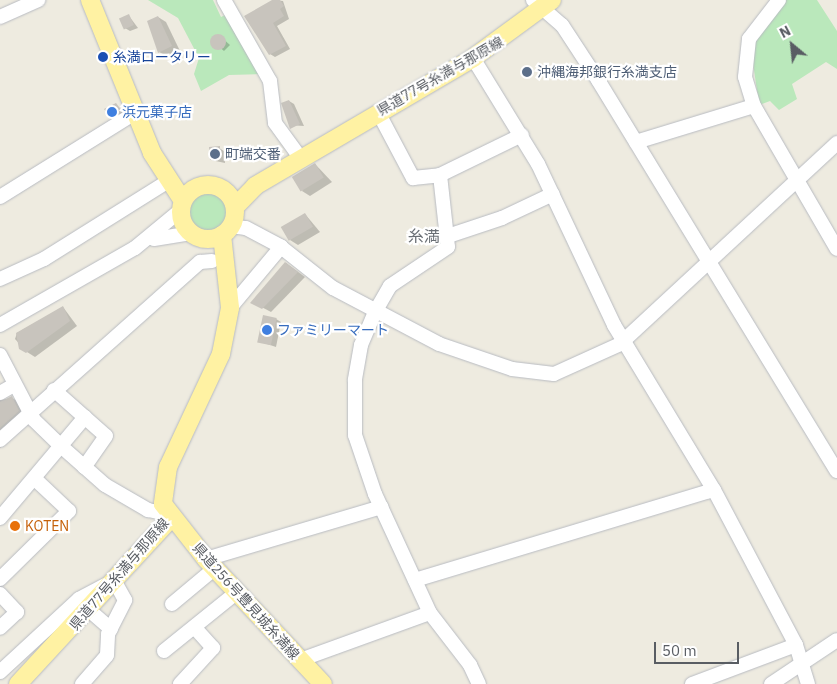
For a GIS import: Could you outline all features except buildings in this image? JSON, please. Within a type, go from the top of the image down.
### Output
[{"type":"main road","points":[[90,0],[138,110],[156,160],[170,180],[182,205],[220,225],[220,188],[199,187],[182,180],[149,139]]},
{"type":"main road","name":"県道77号糸満与那原線","points":[[224,339],[212,261],[220,225],[245,193],[322,143],[473,58],[543,3]]},
{"type":"main road","name":"県道77号糸満与那原線","points":[[220,188],[322,143]]},
{"type":"main road","points":[[182,205],[199,187]]},
{"type":"main road","name":"県道77号糸満与那原線","points":[[18,684],[88,610],[111,580],[170,516],[163,504],[164,479],[214,374],[230,308],[220,225]]},
{"type":"main road","name":"県道256号豊見城糸満線","points":[[170,516],[322,684]]},
{"type":"street","points":[[0,17],[38,0]]},
{"type":"street","points":[[224,0],[270,81],[275,123],[297,153]]},
{"type":"street","points":[[780,0],[747,48],[745,77],[754,106],[837,249]]},
{"type":"street","points":[[543,3],[566,31],[636,142],[837,471]]},
{"type":"street","points":[[473,58],[522,135],[624,339],[714,490],[796,645],[804,663],[808,684]]},
{"type":"street","points":[[636,142],[754,106]]},
{"type":"street","points":[[0,197],[138,110]]},
{"type":"street","points":[[378,112],[413,178],[440,175],[522,135]]},
{"type":"street","points":[[135,248],[220,225],[269,232],[282,247],[332,288],[375,312],[439,344],[537,374],[571,368],[624,339],[707,258],[837,143]]},
{"type":"street","points":[[440,175],[448,246],[390,286],[375,312],[361,345],[353,404],[361,459],[381,507],[430,613],[470,665],[479,684]]},
{"type":"street","points":[[0,279],[44,259],[170,180]]},
{"type":"street","points":[[448,236],[502,218],[552,194]]},
{"type":"street","points":[[0,325],[135,248],[182,205]]},
{"type":"street","points":[[230,308],[282,247]]},
{"type":"street","points":[[0,440],[29,411],[200,262],[212,261]]},
{"type":"street","points":[[0,355],[29,411],[62,448],[84,467],[148,510],[170,516]]},
{"type":"street","points":[[0,393],[14,385]]},
{"type":"street","points":[[54,390],[106,436],[84,467]]},
{"type":"street","points":[[0,518],[36,480],[85,417]]},
{"type":"street","points":[[0,579],[69,511],[36,480]]},
{"type":"street","points":[[415,580],[714,490]]},
{"type":"street","points":[[172,604],[211,563],[381,507]]},
{"type":"street","points":[[0,672],[79,599],[111,580],[125,600],[111,629],[107,655],[82,684]]},
{"type":"street","points":[[164,651],[195,628],[237,592]]},
{"type":"street","points":[[0,594],[17,612],[0,628]]},
{"type":"street","points":[[88,610],[111,629]]},
{"type":"street","points":[[300,660],[430,613]]},
{"type":"street","points":[[180,684],[213,648],[195,628]]},
{"type":"street","points":[[771,684],[837,640]]},
{"type":"street","points":[[692,684],[796,645]]},
{"type":"green space","points":[[148,0],[213,0],[221,17],[227,14],[260,74],[229,75],[201,91],[194,74],[199,58],[178,18]]},
{"type":"green space","points":[[782,0],[817,0],[837,31],[837,69],[826,62],[792,84],[797,99],[779,110],[770,101],[759,105],[752,56],[756,34]]},
{"type":"green space","points":[[204,190],[212,190],[224,196],[230,212],[224,228],[212,234],[204,234],[192,228],[186,216],[186,208],[192,196]]},
{"type":"place","name":"糸満ロータリー","points":[[103,57]]},
{"type":"place","name":"沖縄海邦銀行糸満支店","points":[[527,72]]},
{"type":"place","name":"浜元菓子店","points":[[112,112]]},
{"type":"place","name":"町端交番","points":[[215,154]]},
{"type":"place","name":"ファミリーマート","points":[[267,330]]},
{"type":"place","name":"KOTEN","points":[[15,526]]},
{"type":"district","name":"糸満","points":[[424,236]]}]
